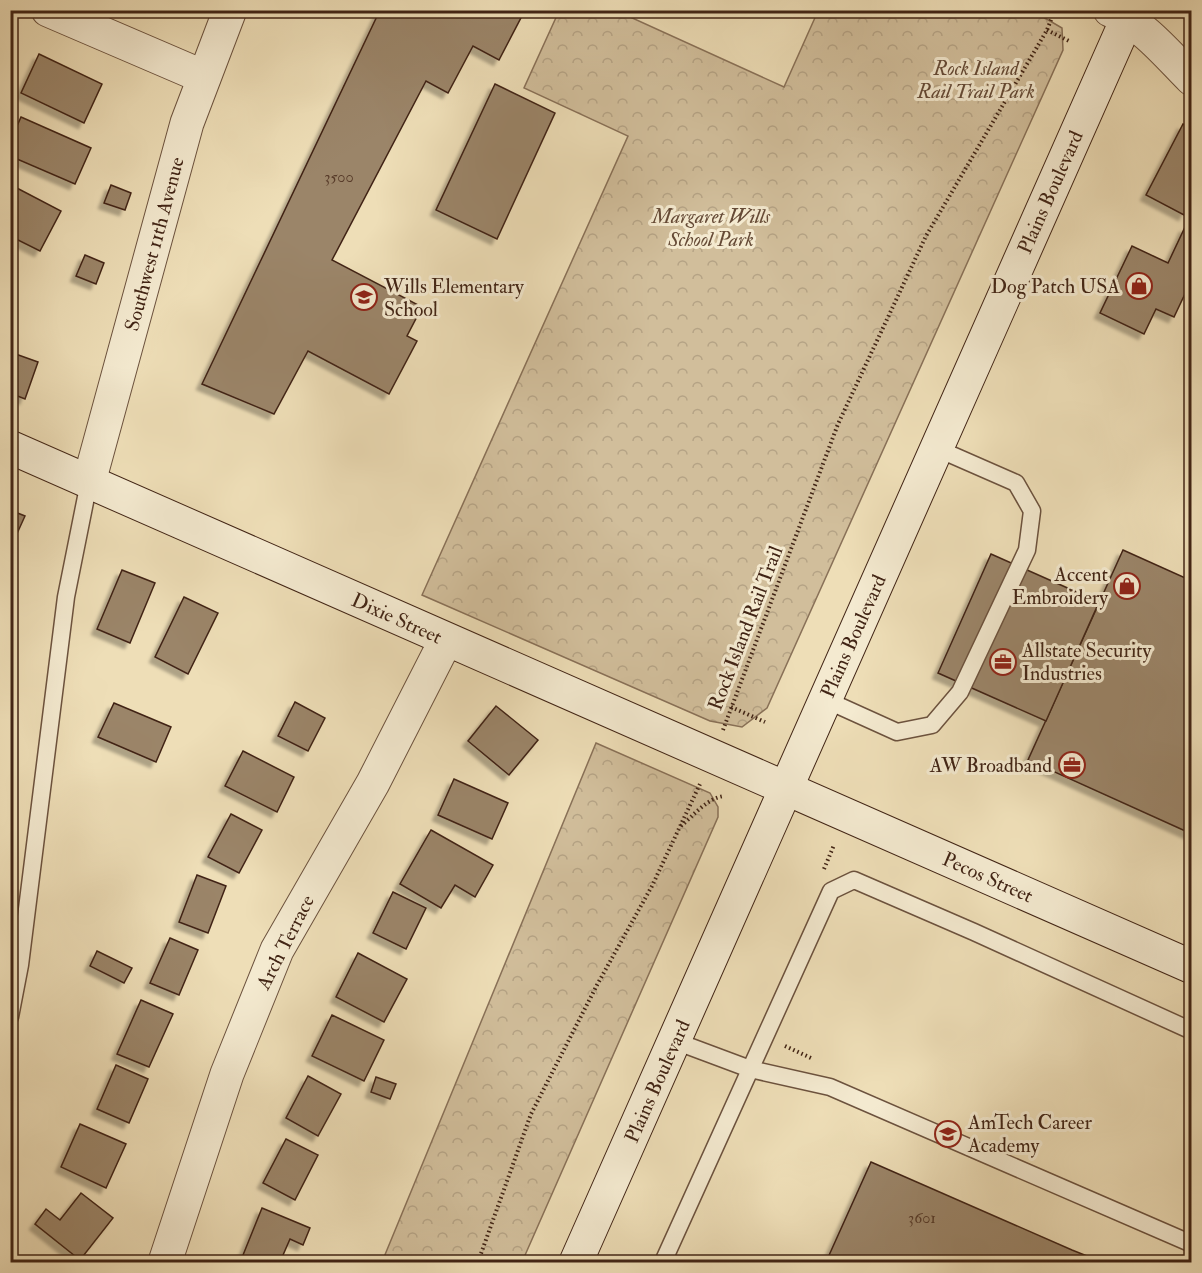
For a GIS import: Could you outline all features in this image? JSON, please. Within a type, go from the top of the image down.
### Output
[{"type":"street","points":[[48,10],[204,77]]},
{"type":"street","name":"Southwest 11th Avenue","points":[[89,482],[187,123],[230,10]]},
{"type":"street","points":[[1123,13],[1190,72]]},
{"type":"street","name":"Plains Boulevard","points":[[576,1263],[936,448],[1123,13]]},
{"type":"street","name":"Dixie Street","points":[[10,447],[785,788]]},
{"type":"street","name":"Arch Terrace","points":[[165,1263],[226,1074],[277,950],[373,783],[446,640]]},
{"type":"street","name":"Pecos Street","points":[[785,788],[1191,967]]},
{"type":"lane","points":[[824,699],[897,732],[932,725],[960,692],[1027,549],[1032,511],[1016,483],[936,448]]},
{"type":"lane","points":[[10,1017],[20,965],[66,597],[89,482]]},
{"type":"lane","points":[[663,1263],[831,891],[854,880],[1191,1031]]},
{"type":"lane","points":[[675,1041],[750,1069],[830,1087],[1191,1244]]},
{"type":"path","name":"Rock Island Rail Trail","points":[[478,1263],[531,1114],[597,985],[652,886],[713,757],[838,424],[926,236],[1047,30],[1055,10]]},
{"type":"path","points":[[1047,30],[1069,41]]},
{"type":"path","points":[[731,707],[765,722]]},
{"type":"path","points":[[680,828],[704,806],[724,796]]},
{"type":"green space","name":"Margaret Wills School Park","points":[[559,11],[617,11],[784,87],[818,11],[1033,11],[1062,28],[1063,50],[767,708],[742,727],[710,721],[422,595],[628,136],[524,88]]},
{"type":"green space","points":[[596,743],[710,793],[718,807],[718,817],[522,1262],[382,1262]]},
{"type":"building","points":[[380,10],[520,10],[524,12],[499,60],[473,46],[448,93],[426,81],[332,260],[422,307],[407,336],[417,341],[389,394],[308,351],[274,414],[202,384]]},
{"type":"building","points":[[39,54],[102,84],[84,123],[21,93]]},
{"type":"building","points":[[495,84],[555,113],[497,239],[436,210]]},
{"type":"building","points":[[21,117],[91,148],[75,184],[10,156],[10,142]]},
{"type":"building","points":[[1183,124],[1192,128],[1192,200],[1184,215],[1146,195]]},
{"type":"building","points":[[111,185],[131,193],[125,210],[104,203]]},
{"type":"building","points":[[13,186],[61,211],[40,251],[10,236],[10,191]]},
{"type":"building","points":[[1185,227],[1192,230],[1192,279],[1174,317],[1156,309],[1144,334],[1100,313],[1132,246],[1168,263]]},
{"type":"building","points":[[85,255],[104,263],[96,284],[76,276]]},
{"type":"building","points":[[10,352],[38,362],[25,399],[10,393]]},
{"type":"building","points":[[10,510],[25,516],[10,549]]},
{"type":"building","points":[[1123,550],[1192,581],[1192,834],[1028,760]]},
{"type":"building","points":[[991,554],[1099,602],[1046,721],[938,673]]},
{"type":"building","points":[[122,570],[155,583],[130,643],[97,629]]},
{"type":"building","points":[[184,597],[218,613],[188,674],[155,657]]},
{"type":"building","points":[[295,702],[325,718],[308,751],[278,736]]},
{"type":"building","points":[[114,703],[171,727],[156,762],[98,737]]},
{"type":"building","points":[[496,706],[538,740],[509,775],[468,741]]},
{"type":"building","points":[[243,751],[294,777],[277,812],[225,786]]},
{"type":"building","points":[[454,779],[508,803],[492,839],[438,815]]},
{"type":"building","points":[[231,814],[262,830],[239,873],[208,857]]},
{"type":"building","points":[[431,830],[493,865],[475,897],[455,885],[441,908],[400,884]]},
{"type":"building","points":[[197,875],[226,886],[208,933],[179,922]]},
{"type":"building","points":[[393,892],[426,908],[406,949],[373,933]]},
{"type":"building","points":[[170,938],[198,950],[179,995],[150,983]]},
{"type":"building","points":[[97,951],[132,968],[124,983],[90,966]]},
{"type":"building","points":[[358,953],[407,979],[384,1022],[336,997]]},
{"type":"building","points":[[141,1000],[173,1014],[149,1067],[117,1054]]},
{"type":"building","points":[[332,1015],[384,1040],[364,1081],[312,1056]]},
{"type":"building","points":[[116,1065],[148,1079],[129,1123],[97,1109]]},
{"type":"building","points":[[308,1076],[341,1094],[318,1136],[286,1118]]},
{"type":"building","points":[[376,1077],[396,1084],[390,1099],[371,1092]]},
{"type":"building","points":[[80,1124],[126,1144],[106,1188],[61,1167]]},
{"type":"building","points":[[286,1139],[318,1155],[295,1200],[263,1183]]},
{"type":"building","points":[[871,1162],[1072,1250],[1102,1262],[826,1262]]},
{"type":"building","points":[[81,1193],[113,1218],[80,1260],[35,1224],[46,1209],[60,1220]]},
{"type":"building","points":[[262,1208],[310,1228],[303,1245],[290,1239],[280,1262],[241,1260]]},
{"type":"place","name":"Dog Patch USA","points":[[1139,286]]},
{"type":"place","name":"Wills Elementary School","points":[[364,297]]},
{"type":"place","name":"Accent Embroidery","points":[[1127,586]]},
{"type":"place","name":"Allstate Security Industries","points":[[1003,662]]},
{"type":"place","name":"AW Broadband","points":[[1072,765]]},
{"type":"place","name":"AmTech Career Academy","points":[[948,1134]]},
{"type":"park label","name":"Rock Island Rail Trail Park","points":[[976,80]]}]
